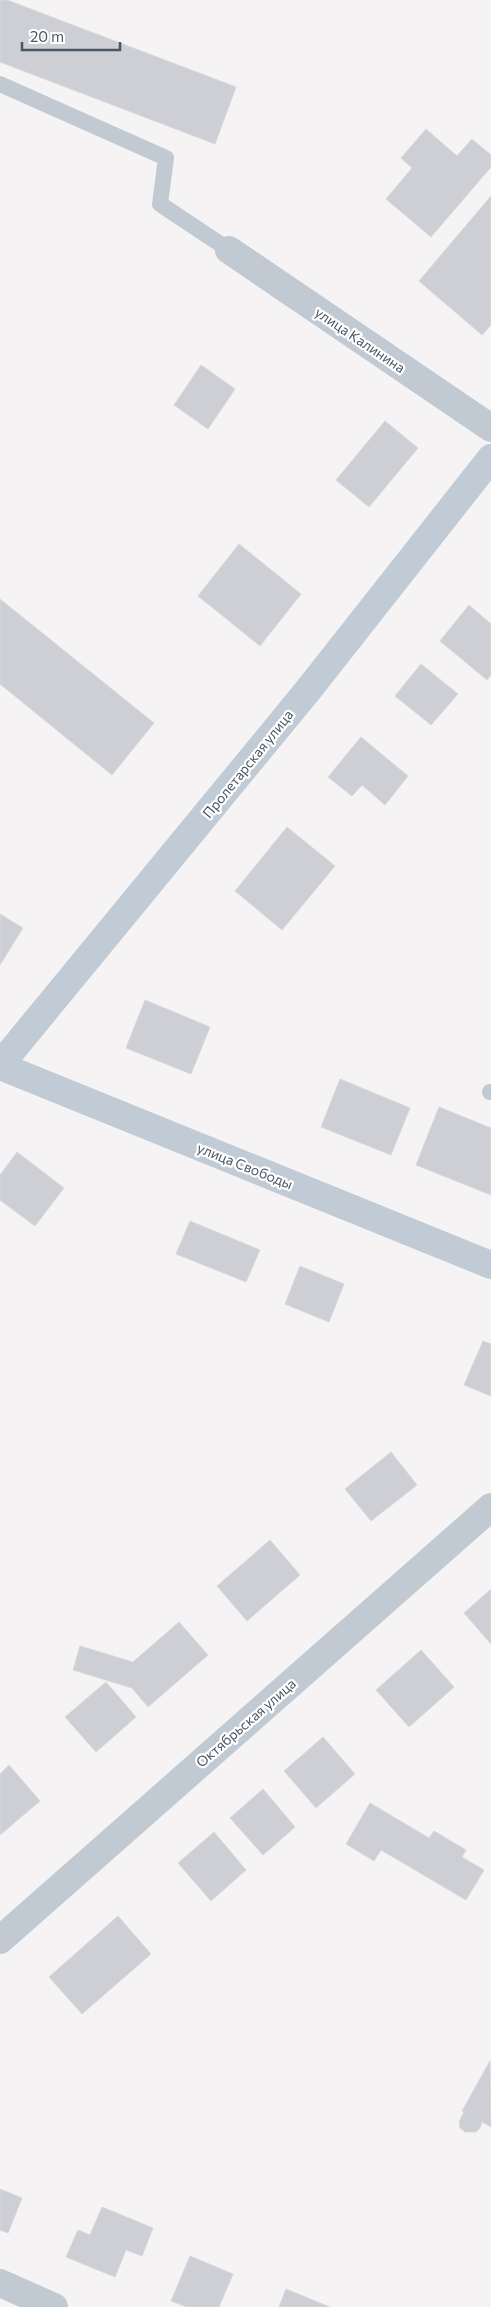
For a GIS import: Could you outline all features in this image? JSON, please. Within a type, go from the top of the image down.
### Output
[{"type":"street","name":"улица Калинина","points":[[229,250],[491,428]]},
{"type":"street","name":"Пролетарская улица","points":[[0,1066],[309,689],[491,458]]},
{"type":"street","name":"улица Свободы","points":[[0,1066],[491,1265]]},
{"type":"street","name":"Октябрьская улица","points":[[0,1940],[491,1506]]},
{"type":"street","points":[[0,2284],[54,2307]]},
{"type":"lane","points":[[0,84],[166,158],[160,204],[229,250]]},
{"type":"building","points":[[0,0],[7,0],[236,87],[215,144],[0,62]]},
{"type":"building","points":[[426,129],[457,156],[472,139],[491,155],[491,167],[431,237],[386,199],[412,168],[401,158]]},
{"type":"building","points":[[491,196],[491,325],[482,335],[419,281]]},
{"type":"building","points":[[201,365],[235,389],[208,429],[174,405]]},
{"type":"building","points":[[385,421],[418,448],[369,507],[336,480]]},
{"type":"building","points":[[239,544],[301,594],[260,646],[198,596]]},
{"type":"building","points":[[0,599],[154,723],[112,775],[0,684]]},
{"type":"building","points":[[469,605],[491,624],[491,675],[487,680],[440,641]]},
{"type":"building","points":[[421,664],[458,694],[431,725],[395,696]]},
{"type":"building","points":[[361,737],[408,776],[385,805],[362,785],[352,796],[328,777]]},
{"type":"building","points":[[287,827],[335,866],[282,930],[235,891]]},
{"type":"building","points":[[0,914],[23,928],[0,965]]},
{"type":"building","points":[[145,1000],[210,1027],[191,1074],[126,1048]]},
{"type":"building","points":[[340,1079],[410,1108],[391,1155],[321,1127]]},
{"type":"building","points":[[439,1107],[491,1128],[491,1195],[416,1165]]},
{"type":"building","points":[[17,1152],[64,1188],[35,1226],[0,1200],[0,1175]]},
{"type":"building","points":[[190,1221],[260,1250],[246,1282],[176,1254]]},
{"type":"building","points":[[300,1266],[344,1284],[329,1322],[285,1304]]},
{"type":"building","points":[[483,1341],[491,1344],[491,1396],[464,1385]]},
{"type":"building","points":[[391,1452],[417,1485],[371,1521],[345,1489]]},
{"type":"building","points":[[270,1540],[300,1575],[247,1621],[217,1586]]},
{"type":"building","points":[[491,1589],[491,1644],[464,1613]]},
{"type":"building","points":[[179,1622],[208,1655],[148,1707],[132,1688],[73,1670],[80,1646],[133,1662]]},
{"type":"building","points":[[421,1650],[454,1687],[409,1727],[376,1690]]},
{"type":"building","points":[[106,1682],[136,1717],[96,1752],[65,1717]]},
{"type":"building","points":[[323,1737],[355,1774],[316,1808],[284,1771]]},
{"type":"building","points":[[9,1765],[40,1801],[0,1835],[0,1774]]},
{"type":"building","points":[[263,1789],[295,1827],[263,1855],[230,1818]]},
{"type":"building","points":[[370,1803],[429,1838],[434,1831],[466,1850],[462,1857],[484,1870],[466,1900],[381,1850],[374,1861],[346,1844]]},
{"type":"building","points":[[214,1832],[246,1870],[211,1901],[178,1863]]},
{"type":"building","points":[[118,1916],[151,1954],[82,2014],[49,1977]]},
{"type":"building","points":[[490,2061],[491,2127],[482,2122],[476,2132],[465,2132],[460,2128],[459,2122],[464,2112],[462,2111]]},
{"type":"building","points":[[0,2189],[22,2198],[8,2233],[0,2230]]},
{"type":"building","points":[[102,2207],[153,2228],[142,2256],[126,2250],[115,2277],[66,2257],[78,2230],[90,2235]]},
{"type":"building","points":[[190,2256],[233,2274],[219,2307],[187,2307],[171,2301]]},
{"type":"building","points":[[286,2289],[330,2307],[279,2307]]}]
